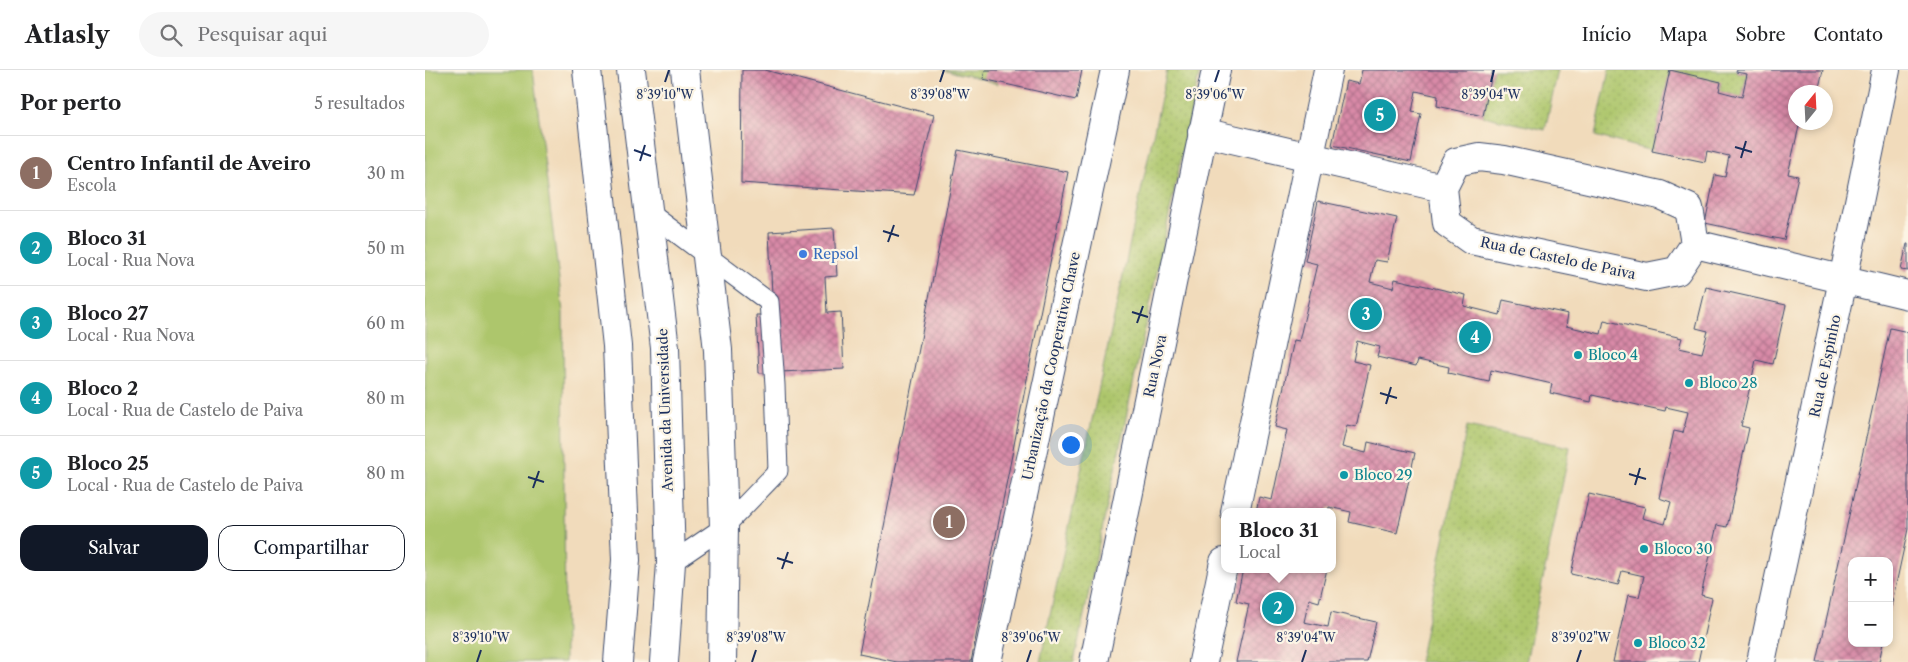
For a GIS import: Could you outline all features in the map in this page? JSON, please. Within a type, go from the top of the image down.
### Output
[{"type":"street","points":[[587,70],[617,346],[626,560],[618,662]]},
{"type":"street","name":"Avenida da Universidade","points":[[631,70],[665,348],[671,563],[664,662]]},
{"type":"street","points":[[685,70],[718,350],[724,527],[722,662]]},
{"type":"street","name":"Urbanização da Cooperativa Chave","points":[[987,662],[1115,70]]},
{"type":"street","name":"Rua Nova","points":[[1094,662],[1215,70]]},
{"type":"street","points":[[1236,508],[1328,70]]},
{"type":"street","name":"Rua de Espinho","points":[[1761,662],[1886,70]]},
{"type":"street","points":[[1202,132],[1443,188],[1456,162],[1479,157],[1504,160],[1660,195],[1689,208],[1695,244],[1908,295]]},
{"type":"street","name":"Rua de Castelo de Paiva","points":[[1443,188],[1447,223],[1471,240],[1647,277],[1677,271],[1695,244]]},
{"type":"street","points":[[1203,662],[1222,573]]},
{"type":"lane","points":[[647,211],[769,302],[775,386],[778,471],[724,527],[671,563]]},
{"type":"green space","points":[[425,70],[533,70],[563,312],[565,662],[425,662]]},
{"type":"green space","points":[[942,70],[999,70],[997,84]]},
{"type":"green space","points":[[1167,70],[1200,70],[1074,662],[1040,662]]},
{"type":"green space","points":[[1493,70],[1558,70],[1545,130],[1483,116]]},
{"type":"green space","points":[[1609,70],[1737,70],[1737,72],[1747,74],[1742,97],[1719,91],[1721,82],[1670,71],[1652,151],[1595,136]]},
{"type":"green space","points":[[1467,426],[1570,447],[1526,662],[1419,662]]},
{"type":"building","points":[[742,70],[765,70],[934,115],[914,195],[741,183]]},
{"type":"building","points":[[985,70],[1082,70],[1076,100],[983,79]]},
{"type":"building","points":[[1362,70],[1493,70],[1483,116],[1437,106],[1438,96],[1416,91],[1412,112],[1421,114],[1411,162],[1332,145],[1346,81],[1359,84]]},
{"type":"building","points":[[1670,70],[1721,82],[1719,91],[1742,97],[1747,74],[1736,72],[1737,70],[1823,70],[1820,85],[1788,85],[1788,130],[1798,130],[1788,174],[1798,176],[1784,240],[1705,223],[1715,175],[1725,177],[1729,156],[1707,151],[1705,162],[1652,151]]},
{"type":"building","points":[[958,150],[1068,172],[971,662],[897,662],[859,654]]},
{"type":"building","points":[[1318,201],[1397,218],[1387,262],[1375,260],[1370,282],[1393,288],[1395,279],[1466,295],[1464,306],[1500,315],[1503,300],[1568,314],[1566,326],[1601,334],[1604,320],[1682,338],[1679,348],[1702,353],[1708,331],[1696,328],[1706,287],[1786,305],[1773,364],[1756,360],[1741,426],[1749,428],[1727,527],[1717,525],[1701,595],[1712,598],[1698,662],[1613,662],[1628,595],[1639,597],[1644,576],[1622,571],[1618,585],[1571,574],[1589,494],[1645,507],[1642,518],[1665,524],[1671,502],[1659,498],[1674,431],[1683,433],[1688,412],[1666,407],[1665,411],[1592,395],[1591,402],[1550,393],[1552,384],[1491,370],[1489,382],[1448,373],[1449,367],[1418,360],[1416,366],[1377,357],[1380,347],[1357,341],[1353,361],[1370,365],[1356,427],[1347,425],[1342,447],[1366,453],[1368,442],[1415,453],[1397,533],[1349,522],[1351,512],[1336,508],[1257,508],[1259,497],[1272,500],[1287,430],[1275,427],[1294,340],[1299,341],[1317,264],[1305,261]]},
{"type":"building","points":[[834,228],[837,276],[825,277],[827,313],[841,312],[844,369],[759,373],[756,315],[773,315],[769,232]]},
{"type":"building","points":[[1908,244],[1908,271],[1901,270]]},
{"type":"building","points":[[1890,328],[1908,332],[1908,529],[1893,598],[1893,557],[1848,557],[1848,647],[1882,647],[1879,662],[1817,662]]},
{"type":"building","points":[[1242,573],[1326,573],[1319,602],[1309,599],[1304,622],[1328,627],[1331,612],[1376,622],[1367,662],[1236,662],[1249,604],[1236,601]]},
{"type":"place","name":"Bloco 25","points":[[1380,115]]},
{"type":"place","name":"Repsol","points":[[803,254]]},
{"type":"place","name":"Bloco 27","points":[[1366,314]]},
{"type":"place","name":"Bloco 2","points":[[1475,337]]},
{"type":"place","name":"Bloco 4","points":[[1578,355]]},
{"type":"place","name":"Bloco 28","points":[[1689,383]]},
{"type":"place","name":"Bloco 29","points":[[1344,475]]},
{"type":"place","name":"Centro Infantil de Aveiro","points":[[949,522]]},
{"type":"place","name":"Bloco 30","points":[[1644,549]]},
{"type":"place","name":"Bloco 31","points":[[1278,608]]},
{"type":"place","name":"Bloco 32","points":[[1638,643]]}]
